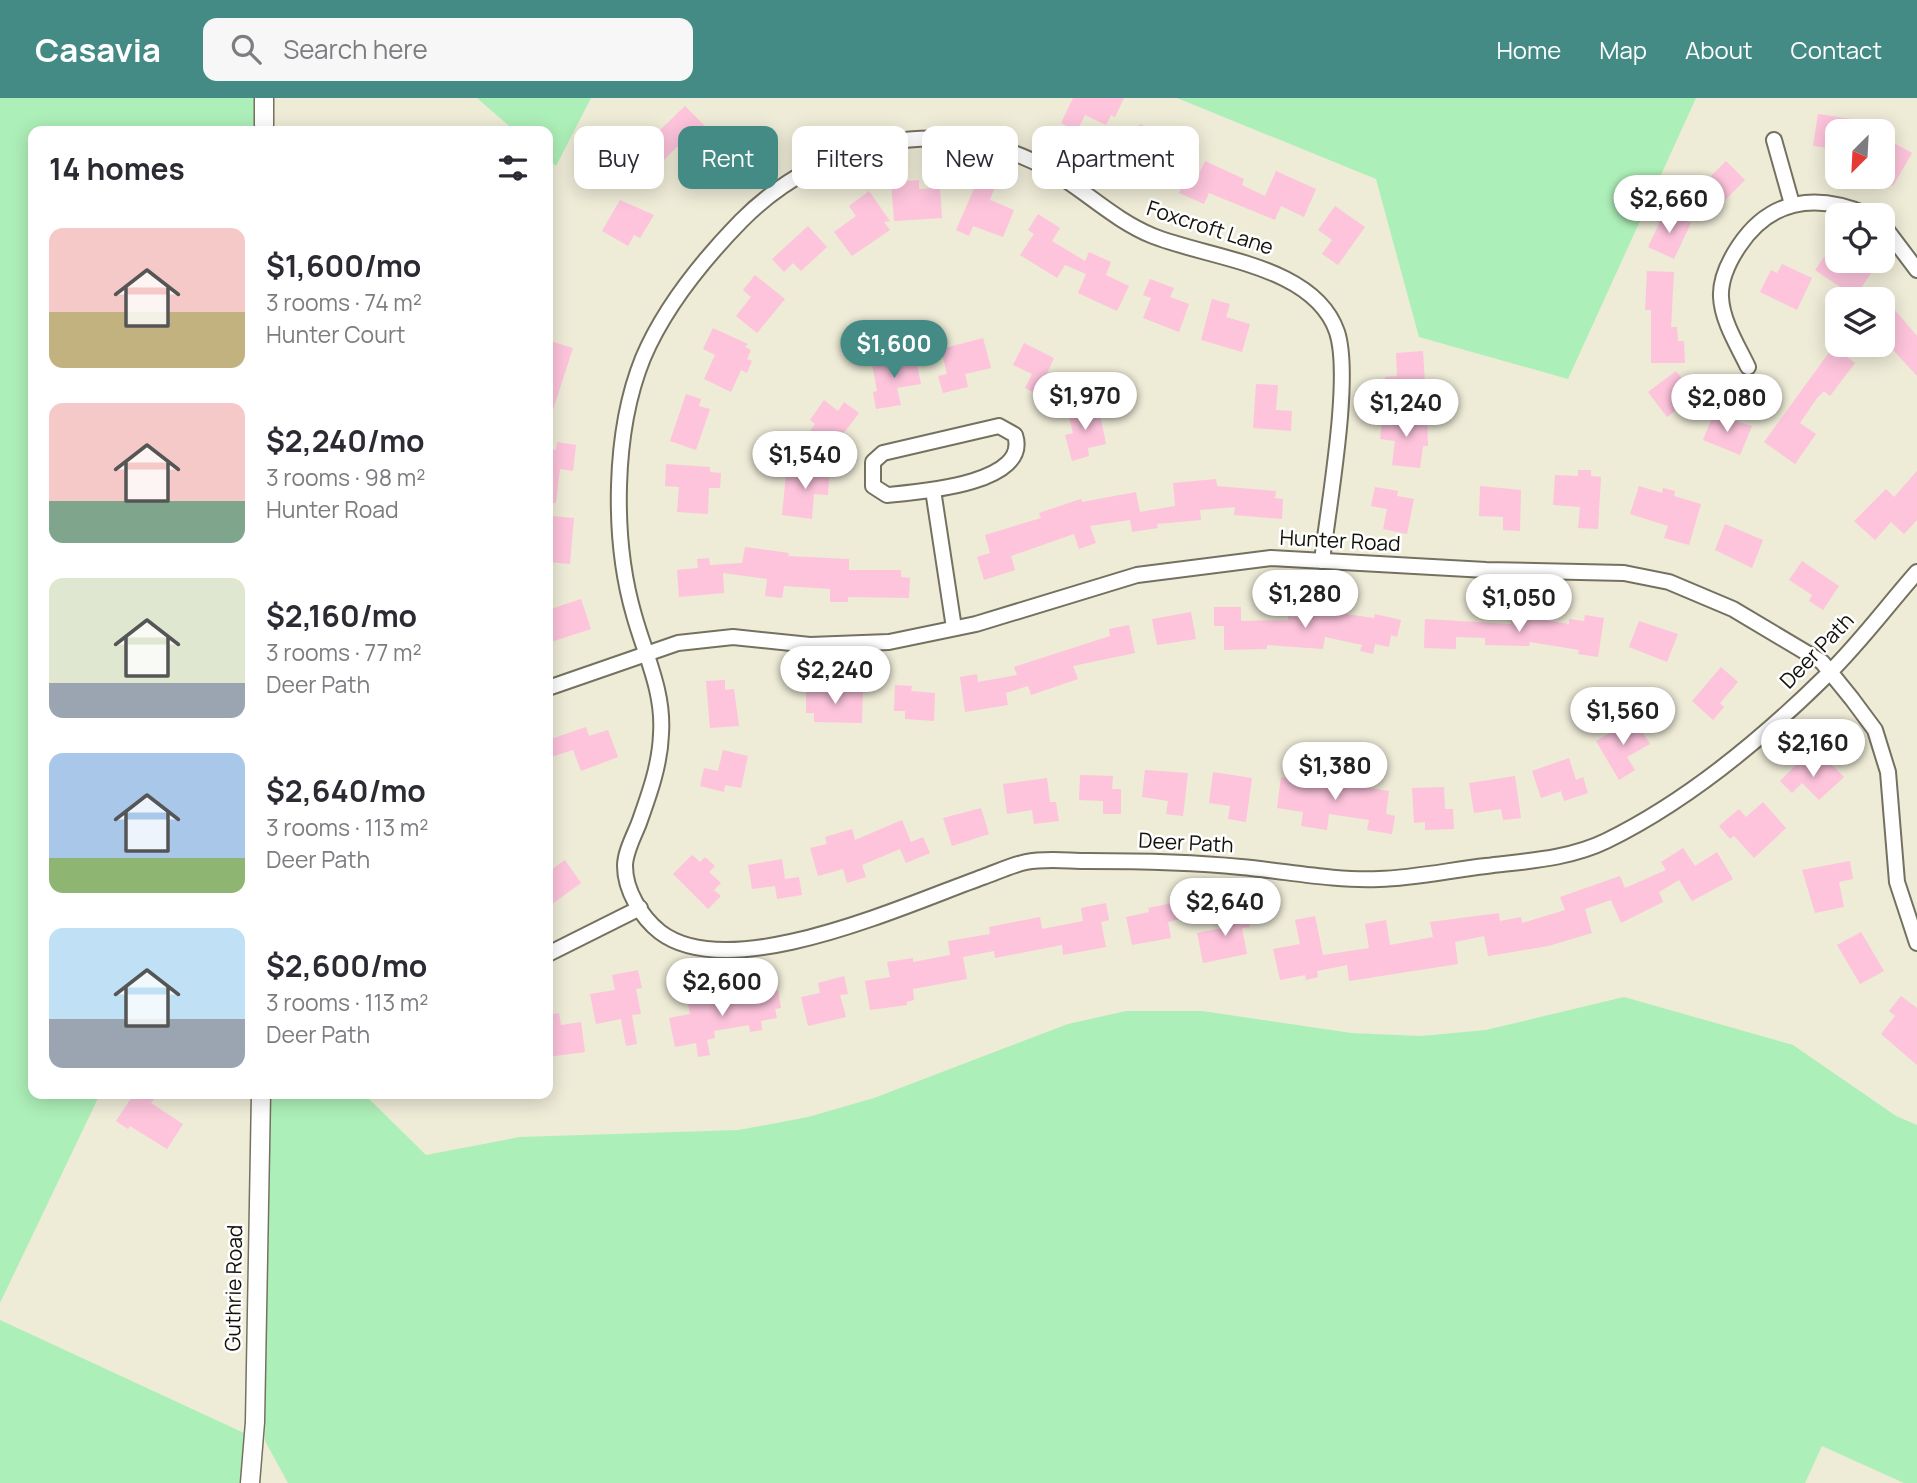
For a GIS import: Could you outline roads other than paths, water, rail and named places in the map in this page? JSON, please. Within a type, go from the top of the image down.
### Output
[{"type":"street","points":[[264,98],[264,126]]},
{"type":"street","name":"Foxcroft Lane","points":[[647,653],[633,613],[617,513],[630,402],[643,358],[674,301],[706,256],[752,210],[801,174],[849,153],[896,138],[967,140],[1010,151],[1052,171],[1103,209],[1149,234],[1224,259],[1276,272],[1312,294],[1336,331],[1341,385],[1322,561]]},
{"type":"street","points":[[1774,140],[1792,204]]},
{"type":"street","points":[[1748,367],[1723,310],[1723,278],[1732,257],[1758,224],[1782,206],[1825,203]]},
{"type":"street","points":[[1895,241],[1917,270]]},
{"type":"street","points":[[999,426],[1015,435],[1018,446],[1015,458],[1001,471],[933,491],[887,495],[873,486],[873,463],[883,453],[999,426]]},
{"type":"street","points":[[933,491],[954,628]]},
{"type":"street","name":"Hunter Road","points":[[553,686],[678,643],[733,637],[810,645],[889,642],[976,624],[1137,575],[1271,558],[1623,573],[1669,582],[1732,609],[1822,662],[1875,730],[1888,772],[1897,882],[1917,943]]},
{"type":"street","name":"Deer Path","points":[[647,653],[656,680],[662,728],[657,768],[624,861],[631,897],[661,933],[702,950],[751,949],[811,938],[1028,861],[1188,862],[1376,880],[1556,857],[1601,844],[1707,782],[1829,674],[1917,572]]},
{"type":"street","points":[[553,952],[640,908]]},
{"type":"street","name":"Guthrie Road","points":[[250,1483],[255,1422],[261,1099]]}]
